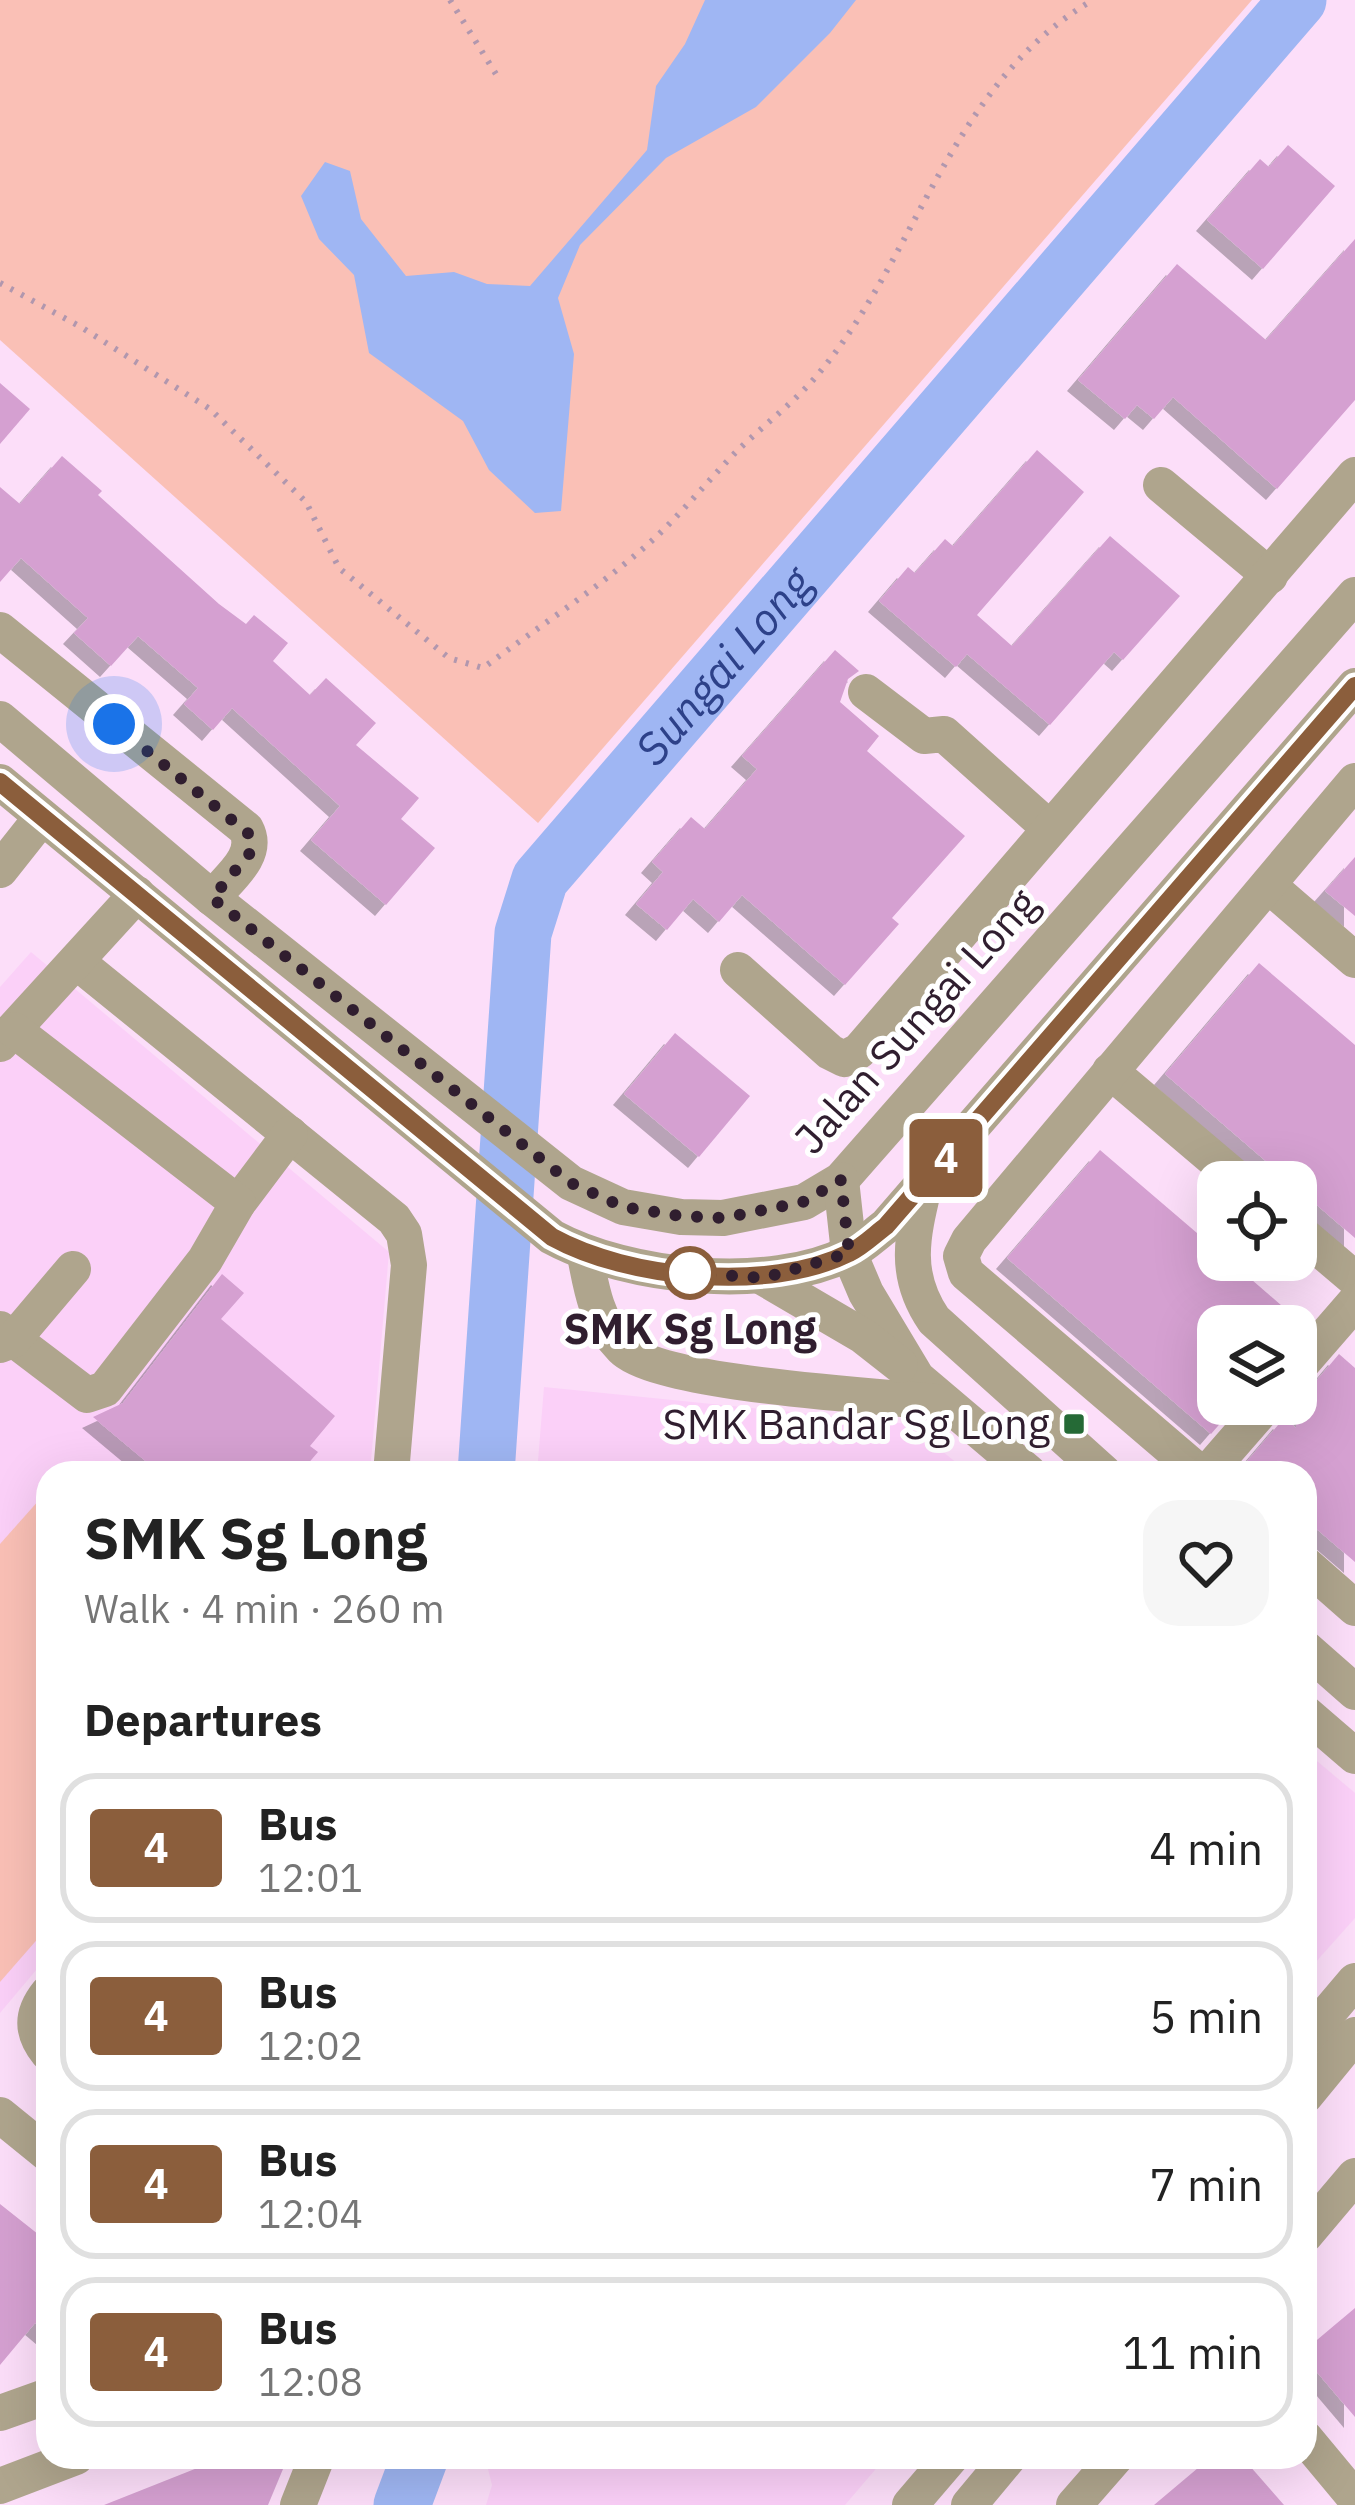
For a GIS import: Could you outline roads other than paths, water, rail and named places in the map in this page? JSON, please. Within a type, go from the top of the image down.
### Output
[{"type":"street","points":[[738,970],[830,1052],[844,1059],[859,1051],[1355,475]]},
{"type":"street","points":[[1161,485],[1270,576]]},
{"type":"street","name":"Jalan Sungai Long","points":[[0,719],[212,898],[571,1183],[623,1207],[723,1218],[803,1202],[841,1180],[1355,595]]},
{"type":"street","points":[[0,630],[246,829],[250,853],[212,898]]},
{"type":"street","points":[[0,782],[552,1237],[585,1255],[625,1266],[764,1278],[849,1253],[886,1226],[1355,686]]},
{"type":"street","points":[[866,692],[924,736],[944,734],[1048,827]]},
{"type":"street","points":[[1189,1461],[966,1273],[961,1256],[969,1240],[1355,781]]},
{"type":"street","points":[[0,870],[42,817]]},
{"type":"street","points":[[1268,885],[1355,960]]},
{"type":"street","points":[[137,894],[7,1037],[238,1203]]},
{"type":"street","points":[[77,962],[394,1219],[404,1234],[410,1265],[392,1461]]},
{"type":"street","points":[[1111,1071],[1216,1161]]},
{"type":"street","points":[[73,1269],[4,1338],[87,1395],[106,1389],[205,1260],[238,1203],[290,1134]]},
{"type":"street","points":[[841,1180],[849,1253],[866,1293],[916,1378]]},
{"type":"street","points":[[925,1183],[910,1246],[911,1270],[923,1305],[1091,1461]]},
{"type":"street","points":[[1317,1247],[1355,1280]]},
{"type":"street","points":[[585,1255],[601,1318],[621,1347],[637,1360],[669,1372],[718,1379],[946,1403]]},
{"type":"street","points":[[764,1278],[862,1336],[1015,1461]]},
{"type":"street","points":[[1317,1345],[1355,1301]]},
{"type":"street","points":[[1214,1461],[1248,1425]]},
{"type":"street","points":[[1317,1575],[1355,1608]]},
{"type":"street","points":[[1317,1659],[1355,1692]]},
{"type":"street","points":[[1317,1723],[1355,1756]]},
{"type":"street","points":[[1317,2026],[1355,1981]]},
{"type":"street","points":[[1317,2081],[1355,2035]]},
{"type":"street","points":[[0,2115],[36,2144]]},
{"type":"street","points":[[1317,2221],[1355,2176]]},
{"type":"street","points":[[0,2414],[36,2400]]},
{"type":"street","points":[[1317,2452],[1355,2498]]},
{"type":"street","points":[[0,2486],[45,2469]]},
{"type":"street","points":[[298,2505],[312,2469]]},
{"type":"street","points":[[910,2505],[941,2469]]},
{"type":"street","points":[[969,2505],[999,2469]]},
{"type":"street","points":[[1074,2505],[1105,2469]]},
{"type":"water","points":[[705,0],[856,0],[756,107],[666,158],[580,245],[558,298],[574,354],[561,511],[535,513],[489,470],[463,421],[369,353],[354,275],[319,239],[301,196],[325,162],[350,171],[361,219],[406,276],[454,272],[487,284],[530,286],[647,150],[656,86],[685,44]]},
{"type":"waterway","name":"Sungai Long","points":[[487,1461],[523,933],[540,879],[1298,0]]},
{"type":"waterway","name":"Sungai Long","points":[[402,2505],[416,2469]]},
{"type":"place","name":"SMK Sg Long","points":[[690,1273]]},
{"type":"place","name":"SMK Bandar Sg Long","points":[[1074,1424]]}]
